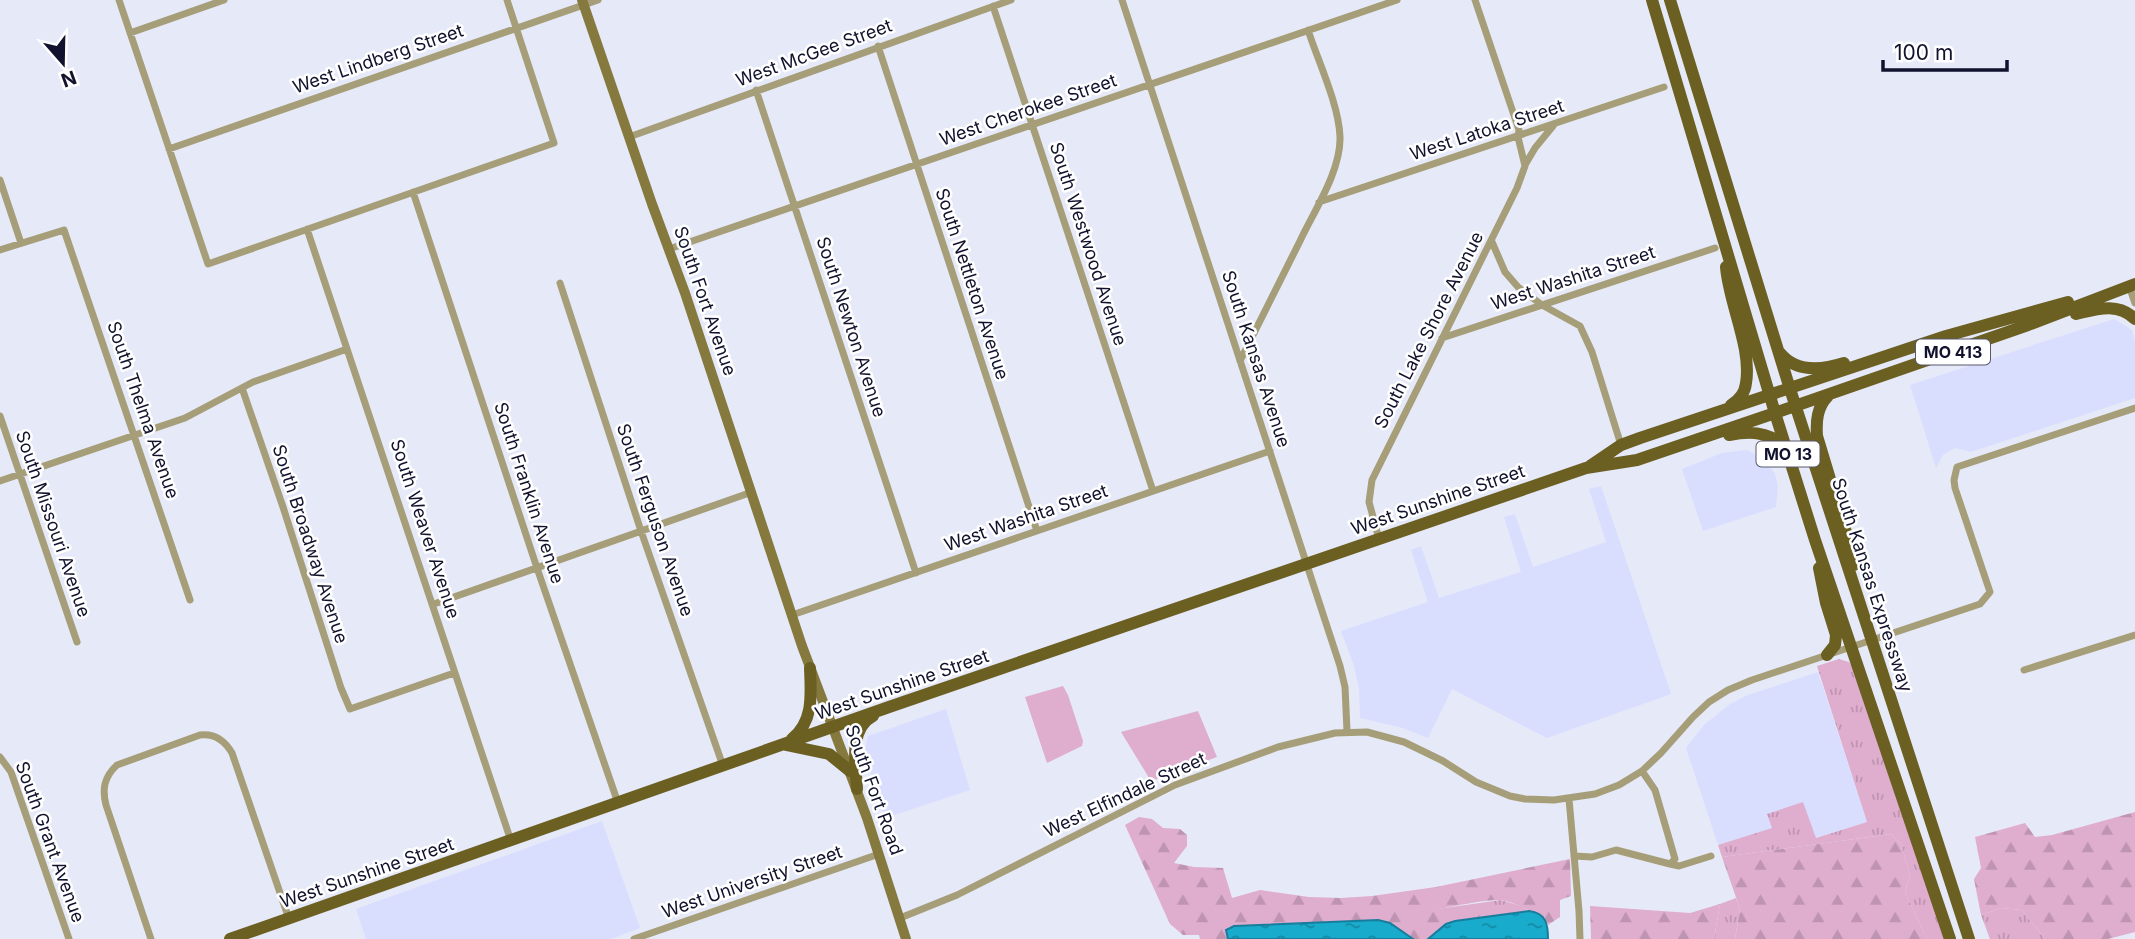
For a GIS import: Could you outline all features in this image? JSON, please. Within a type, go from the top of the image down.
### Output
[{"type":"main road","name":"South Kansas Expressway","points":[[1652,0],[1720,243],[1815,540],[1950,939]]},
{"type":"main road","name":"South Kansas Expressway","points":[[1670,0],[1777,350],[1969,939]]},
{"type":"main road","points":[[1720,243],[1729,292],[1745,349],[1747,374],[1742,395],[1723,410]]},
{"type":"main road","name":"West Sunshine Street","points":[[230,939],[889,707],[1586,468],[1637,460],[1829,395],[2028,326],[2132,285]]},
{"type":"main road","name":"West Sunshine Street","points":[[1586,468],[1621,445],[1723,410],[1946,336],[2132,285]]},
{"type":"main road","points":[[2028,326],[2108,308],[2124,310],[2135,319]]},
{"type":"main road","points":[[1777,350],[1793,364],[1817,368],[1909,343],[1946,336]]},
{"type":"main road","points":[[1829,395],[1819,409],[1817,436],[1849,542],[1860,604]]},
{"type":"main road","points":[[1637,460],[1723,436],[1744,433],[1772,437],[1787,452]]},
{"type":"main road","points":[[1815,540],[1822,589],[1836,637],[1835,645],[1827,655]]},
{"type":"main road","points":[[785,744],[800,732],[808,717],[812,691],[810,668]]},
{"type":"main road","points":[[857,789],[855,755],[859,733],[866,720],[889,707]]},
{"type":"main road","points":[[785,744],[829,754],[850,771]]},
{"type":"street","points":[[119,0],[208,264],[554,143],[507,0]]},
{"type":"street","points":[[130,33],[224,0]]},
{"type":"street","name":"West Lindberg Street","points":[[169,149],[583,2],[598,0]]},
{"type":"street","name":"West McGee Street","points":[[629,136],[1010,0]]},
{"type":"street","name":"South Kansas Avenue","points":[[1122,0],[1343,678],[1347,732]]},
{"type":"street","name":"West Cherokee Street","points":[[669,249],[1396,0]]},
{"type":"street","points":[[1475,0],[1518,130],[1525,166]]},
{"type":"street","name":"South Fort Avenue","points":[[583,2],[685,293],[792,615]]},
{"type":"street","name":"South Westwood Avenue","points":[[993,6],[1153,491]]},
{"type":"street","points":[[1240,361],[1337,160],[1340,136],[1335,111],[1308,30]]},
{"type":"street","name":"South Nettleton Avenue","points":[[878,46],[1037,531]]},
{"type":"street","name":"West Latoka Street","points":[[1319,202],[1664,87]]},
{"type":"street","name":"South Newton Avenue","points":[[756,90],[916,573]]},
{"type":"street","name":"South Lake Shore Avenue","points":[[1379,539],[1370,508],[1370,485],[1492,242],[1525,166],[1554,124]]},
{"type":"street","points":[[0,180],[21,243],[0,250]]},
{"type":"street","name":"South Franklin Avenue","points":[[413,192],[618,803]]},
{"type":"street","name":"South Weaver Avenue","points":[[307,229],[511,841]]},
{"type":"street","name":"South Thelma Avenue","points":[[21,243],[64,230],[190,600]]},
{"type":"street","points":[[1492,242],[1509,278],[1523,292],[1580,326],[1592,352],[1621,445]]},
{"type":"street","name":"West Washita Street","points":[[1442,338],[1720,243]]},
{"type":"street","name":"South Ferguson Avenue","points":[[560,283],[641,531],[723,766]]},
{"type":"street","points":[[2132,285],[2135,303]]},
{"type":"street","points":[[0,481],[185,418],[253,382],[347,349]]},
{"type":"street","name":"South Broadway Avenue","points":[[242,388],[350,709],[454,673]]},
{"type":"street","name":"West Elfindale Street","points":[[900,918],[957,895],[1175,785],[1300,740],[1347,732],[1381,734],[1404,742],[1443,761],[1476,782],[1510,796],[1539,800],[1569,799],[1607,790],[1642,771],[1693,717],[1718,696],[1752,680],[1973,607],[1986,598],[1990,592],[1955,488],[1957,467],[2135,408]]},
{"type":"street","name":"South Missouri Avenue","points":[[0,416],[76,642]]},
{"type":"street","name":"West Washita Street","points":[[792,615],[1270,451]]},
{"type":"street","points":[[434,604],[752,492]]},
{"type":"street","name":"South Fort Road","points":[[792,615],[857,789],[906,939]]},
{"type":"street","points":[[2024,670],[2135,635]]},
{"type":"street","points":[[151,939],[105,800],[106,780],[114,768],[122,763],[205,734],[218,738],[232,753],[289,919]]},
{"type":"street","name":"South Grant Avenue","points":[[0,757],[12,772],[69,939]]},
{"type":"street","points":[[1642,771],[1654,790],[1666,824],[1675,859],[1670,864]]},
{"type":"street","points":[[1569,799],[1580,939]]},
{"type":"street","points":[[1574,856],[1592,857],[1616,850],[1679,866],[1711,856]]},
{"type":"street","name":"West University Street","points":[[634,939],[879,854]]},
{"type":"shaded area","points":[[2114,319],[2132,330],[2135,340],[2135,398],[1971,452],[1955,448],[1943,455],[1936,468],[1910,385]]},
{"type":"shaded area","points":[[1747,450],[1764,459],[1775,474],[1778,487],[1776,507],[1703,531],[1682,469],[1722,453]]},
{"type":"shaded area","points":[[1601,486],[1671,694],[1547,738],[1452,689],[1428,738],[1403,728],[1360,718],[1359,689],[1354,666],[1341,631],[1428,602],[1411,550],[1421,546],[1439,598],[1521,572],[1504,517],[1515,514],[1533,567],[1606,542],[1589,489]]},
{"type":"shaded area","points":[[1818,672],[1867,822],[1815,838],[1803,802],[1772,828],[1718,845],[1686,748],[1704,725],[1730,704],[1748,695]]},
{"type":"shaded area","points":[[946,709],[970,790],[885,818],[864,752],[868,736]]},
{"type":"shaded area","points":[[602,821],[640,928],[611,939],[366,939],[356,909]]},
{"type":"green space","points":[[1839,659],[1849,662],[1853,668],[1945,939],[1927,939],[1905,892],[1910,875],[1901,844],[1891,834],[1722,857],[1718,845],[1772,828],[1767,814],[1803,802],[1816,838],[1867,822],[1817,666]]},
{"type":"green space","points":[[1063,686],[1083,741],[1082,746],[1047,763],[1025,697]]},
{"type":"green space","points":[[1198,711],[1217,757],[1151,781],[1121,732]]},
{"type":"green space","points":[[2135,812],[2135,932],[2108,939],[2045,939],[2022,910],[2001,908],[1981,915],[1974,879],[1981,868],[1975,837],[2025,823],[2035,837],[2052,835]]},
{"type":"green space","points":[[1139,817],[1152,819],[1163,828],[1180,829],[1187,835],[1187,846],[1174,863],[1223,868],[1232,898],[1260,890],[1309,897],[1372,896],[1436,887],[1570,859],[1571,896],[1560,900],[1560,917],[1548,925],[1539,915],[1514,903],[1500,900],[1438,909],[1446,924],[1428,939],[1413,939],[1390,923],[1378,920],[1226,931],[1228,939],[1200,939],[1199,935],[1183,935],[1170,924],[1125,825]]},
{"type":"green space","points":[[1891,834],[1901,844],[1910,875],[1905,892],[1927,939],[1735,939],[1740,909],[1722,857]]},
{"type":"green space","points":[[1736,898],[1740,909],[1735,939],[1714,939],[1720,904]]},
{"type":"green space","points":[[1501,900],[1529,911],[1446,924],[1437,909]]},
{"type":"green space","points":[[1720,904],[1714,939],[1591,939],[1590,906],[1690,913]]},
{"type":"green space","points":[[2001,908],[2022,910],[2045,939],[1990,939],[1981,915]]},
{"type":"water","points":[[1529,911],[1539,914],[1545,920],[1548,939],[1428,939],[1446,924],[1455,921]]},
{"type":"water","points":[[1378,920],[1390,923],[1413,939],[1228,939],[1226,930],[1234,926]]}]
